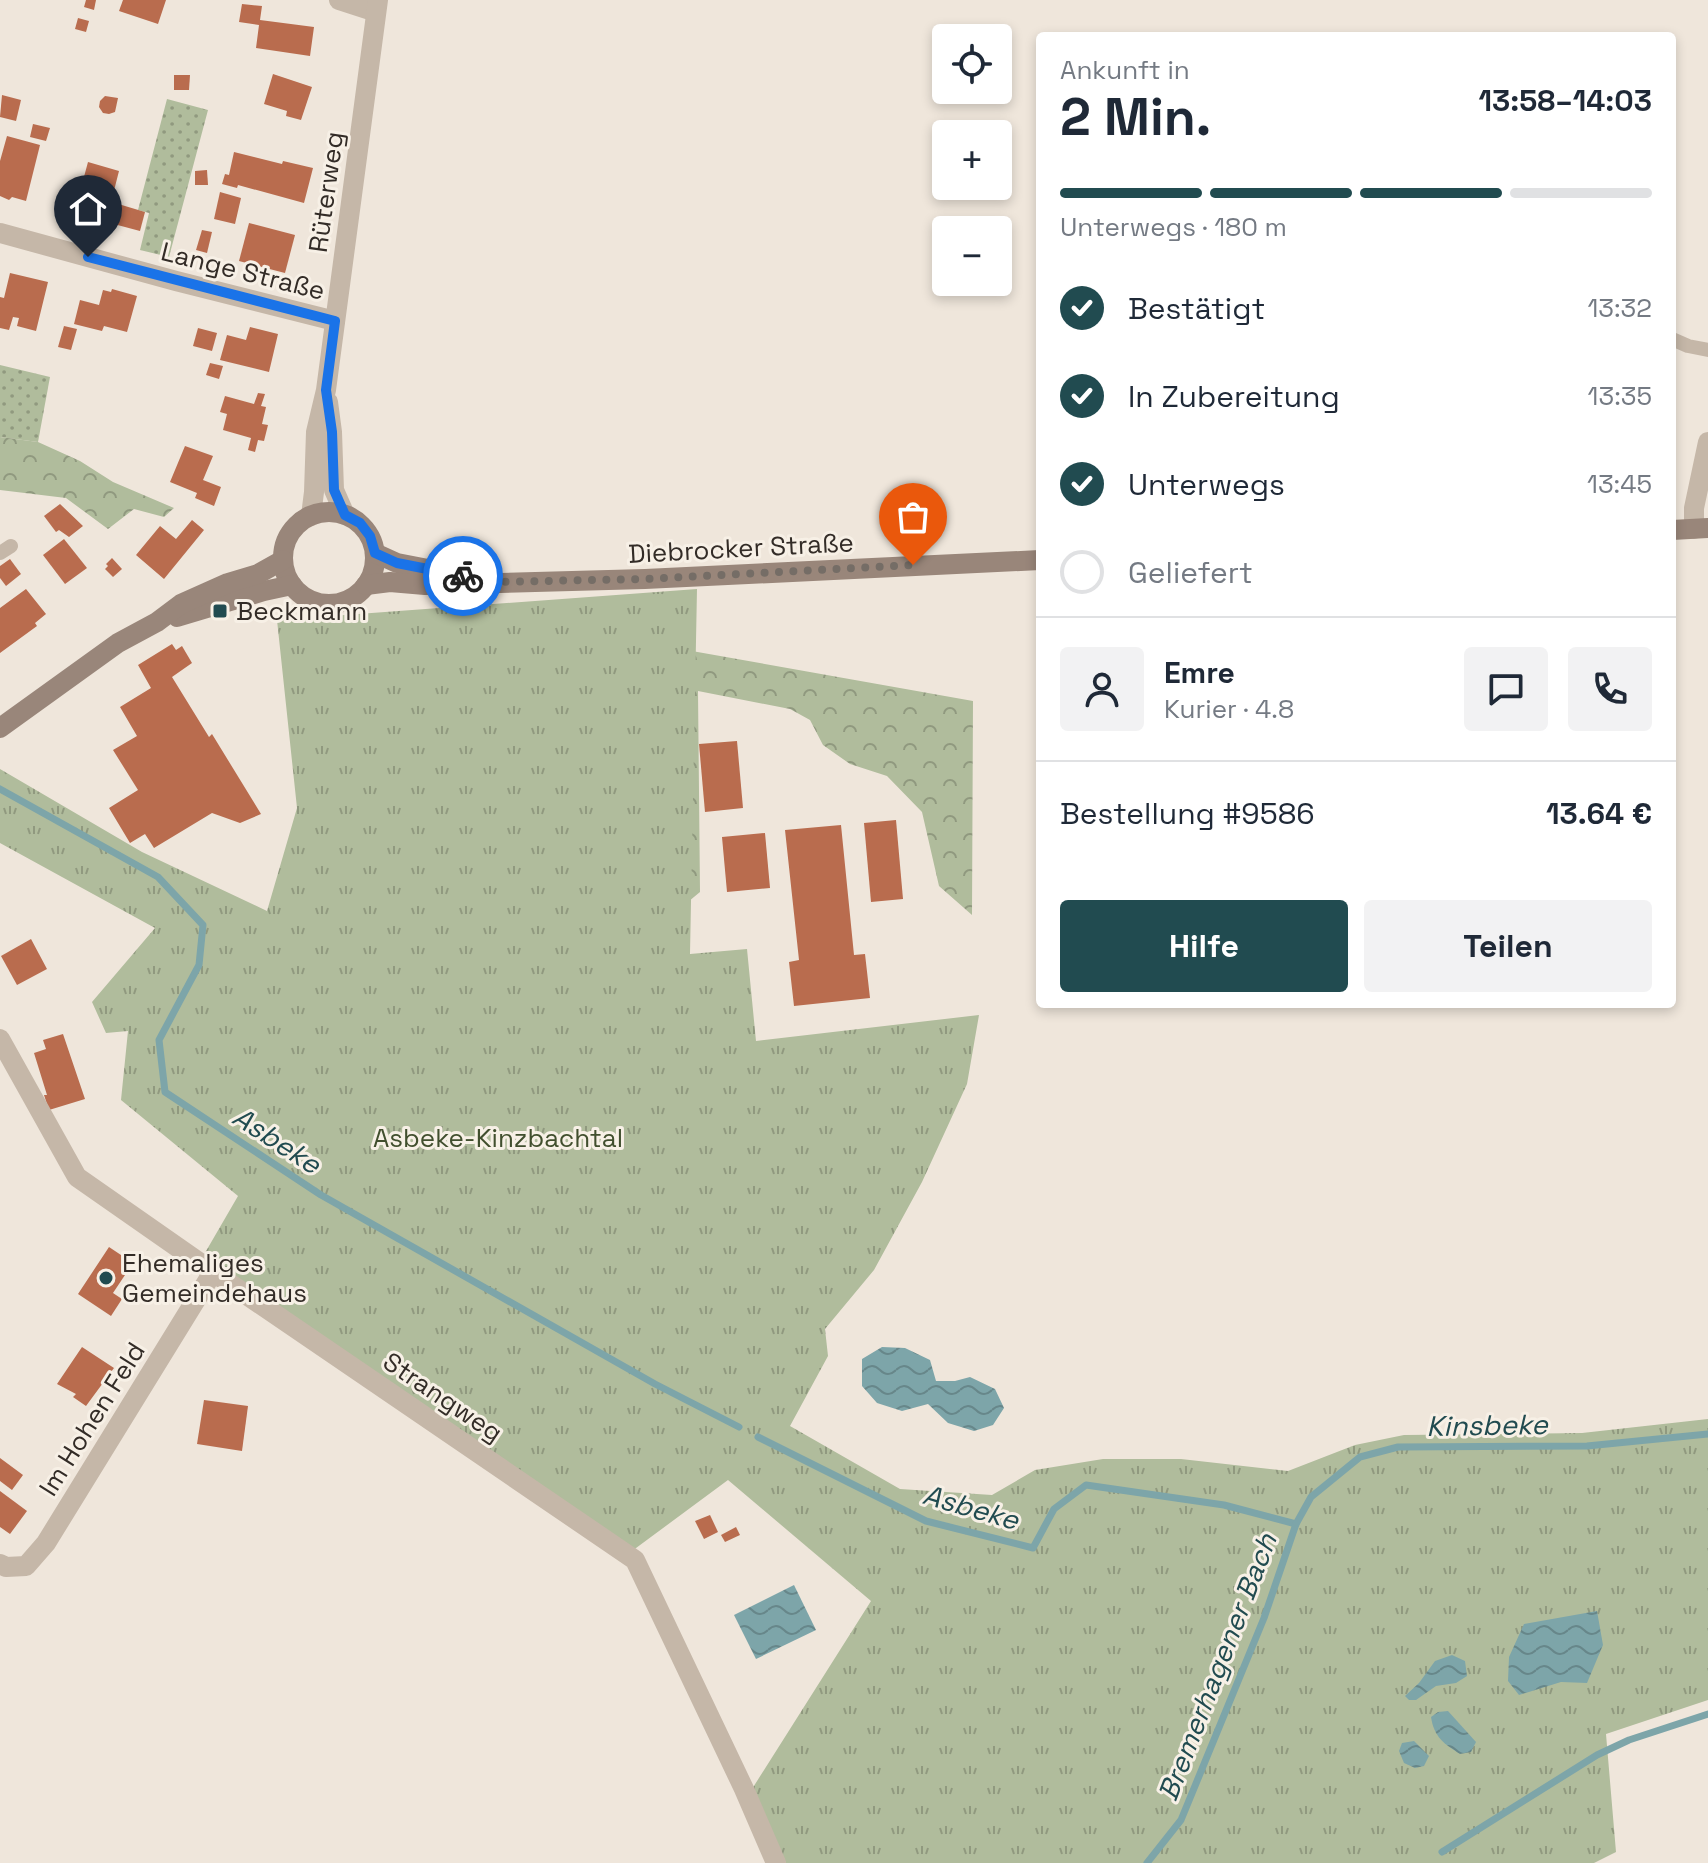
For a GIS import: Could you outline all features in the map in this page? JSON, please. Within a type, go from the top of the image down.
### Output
[{"type":"main road","points":[[327,512],[345,515],[360,523],[370,536],[375,553],[374,570],[366,585],[354,597],[338,603],[320,603],[305,597],[292,585],[283,560],[286,542],[296,526],[311,516],[327,512]]},
{"type":"main road","points":[[1676,530],[1701,528]]},
{"type":"main road","name":"Diebrocker Straße","points":[[375,553],[397,563],[492,582]]},
{"type":"main road","points":[[0,728],[107,651],[181,604],[228,583],[258,574],[283,560]]},
{"type":"main road","name":"Diebrocker Straße","points":[[366,585],[390,582],[425,585],[645,579],[1036,560]]},
{"type":"main road","points":[[157,622],[292,585]]},
{"type":"street","points":[[339,0],[377,6]]},
{"type":"street","name":"Rüterweg","points":[[311,516],[316,432],[326,390],[377,6]]},
{"type":"street","name":"Lange Straße","points":[[0,233],[335,321]]},
{"type":"street","name":"Rüterweg","points":[[326,390],[332,432],[334,490],[345,515]]},
{"type":"street","points":[[1701,528],[1694,508],[1708,442]]},
{"type":"street","name":"Strangweg","points":[[0,1039],[77,1177],[635,1560],[776,1863]]},
{"type":"street","name":"Im Hohen Feld","points":[[0,1564],[6,1567],[26,1566],[46,1543],[213,1272]]},
{"type":"lane","points":[[1676,341],[1708,350]]},
{"type":"green space","points":[[167,99],[208,110],[169,257],[140,250],[149,213],[138,210]]},
{"type":"green space","points":[[0,365],[50,377],[38,442],[0,437]]},
{"type":"green space","points":[[0,437],[38,442],[80,461],[113,482],[174,508],[164,517],[134,509],[108,529],[66,498],[0,490]]},
{"type":"green space","name":"Asbeke-Kinzbachtal","points":[[697,589],[690,954],[747,949],[756,1041],[979,1015],[967,1084],[922,1182],[874,1270],[825,1329],[828,1356],[790,1426],[900,1489],[992,1495],[1035,1470],[1103,1459],[1181,1459],[1288,1471],[1355,1445],[1404,1435],[1582,1433],[1708,1419],[1708,1700],[1606,1734],[1616,1852],[1594,1863],[786,1863],[752,1789],[871,1601],[728,1480],[632,1551],[202,1258],[238,1196],[121,1100],[128,1031],[106,1033],[92,1002],[155,928],[0,843],[0,769],[142,852],[267,911],[297,808],[277,620]]},
{"type":"green space","points":[[658,645],[973,701],[972,915],[939,886],[922,812],[887,776],[850,764],[823,745],[810,720],[790,709],[698,691],[700,892],[624,955]]},
{"type":"water","points":[[882,1347],[905,1348],[930,1360],[936,1381],[970,1377],[995,1389],[1004,1408],[993,1425],[974,1431],[948,1423],[928,1404],[902,1411],[877,1403],[862,1386],[862,1359]]},
{"type":"water","points":[[794,1585],[816,1630],[756,1659],[734,1615]]},
{"type":"water","points":[[1597,1611],[1603,1645],[1587,1683],[1561,1682],[1519,1695],[1508,1681],[1509,1657],[1524,1624]]},
{"type":"water","points":[[1452,1655],[1465,1661],[1467,1676],[1456,1683],[1436,1686],[1416,1700],[1405,1696],[1435,1661]]},
{"type":"water","points":[[1448,1711],[1476,1742],[1471,1752],[1460,1754],[1437,1735],[1431,1717]]},
{"type":"water","points":[[1414,1741],[1429,1756],[1424,1766],[1415,1768],[1404,1763],[1399,1751],[1402,1743]]},
{"type":"building","points":[[86,0],[96,0],[94,10],[84,7]]},
{"type":"building","points":[[123,0],[166,0],[158,24],[119,11]]},
{"type":"building","points":[[242,4],[262,6],[260,20],[314,27],[310,56],[256,48],[259,25],[239,22]]},
{"type":"building","points":[[78,18],[89,21],[86,32],[75,29]]},
{"type":"building","points":[[273,74],[312,87],[301,120],[286,116],[287,111],[264,104]]},
{"type":"building","points":[[174,75],[190,75],[189,90],[174,90]]},
{"type":"building","points":[[2,95],[21,100],[16,121],[0,117]]},
{"type":"building","points":[[105,96],[118,98],[115,112],[103,113],[99,107]]},
{"type":"building","points":[[33,124],[50,128],[46,141],[30,137]]},
{"type":"building","points":[[7,136],[40,145],[26,201],[0,196],[0,161]]},
{"type":"building","points":[[234,152],[313,168],[304,203],[238,185],[237,188],[222,184],[225,174],[229,175]]},
{"type":"building","points":[[88,162],[119,171],[108,214],[94,210],[90,217],[75,210]]},
{"type":"building","points":[[207,170],[208,185],[195,185],[195,171]]},
{"type":"building","points":[[220,192],[241,198],[235,224],[214,219]]},
{"type":"building","points":[[115,203],[145,212],[140,231],[110,223]]},
{"type":"building","points":[[249,223],[295,235],[285,273],[239,261]]},
{"type":"building","points":[[202,230],[212,232],[207,253],[196,250]]},
{"type":"building","points":[[10,273],[48,282],[36,331],[17,326],[19,318],[13,317],[9,330],[0,328],[0,297],[4,298]]},
{"type":"building","points":[[112,289],[137,296],[127,332],[104,326],[102,331],[74,324],[80,300],[99,305],[103,290],[111,292]]},
{"type":"building","points":[[64,326],[77,329],[71,350],[58,347]]},
{"type":"building","points":[[250,327],[278,334],[269,372],[220,360],[227,335],[246,340]]},
{"type":"building","points":[[198,328],[217,333],[212,351],[193,346]]},
{"type":"building","points":[[210,363],[223,366],[219,379],[206,375]]},
{"type":"building","points":[[258,393],[265,394],[261,406],[266,407],[262,424],[268,425],[264,441],[258,440],[255,452],[248,450],[251,438],[223,430],[227,414],[220,412],[225,396],[254,404]]},
{"type":"building","points":[[185,446],[213,456],[203,480],[221,487],[214,506],[195,498],[197,493],[170,482]]},
{"type":"building","points":[[60,504],[83,526],[69,537],[59,530],[56,532],[44,516]]},
{"type":"building","points":[[192,520],[204,530],[164,579],[136,555],[160,526],[176,539]]},
{"type":"building","points":[[64,539],[87,568],[65,584],[43,555]]},
{"type":"building","points":[[112,558],[122,569],[113,577],[105,569]]},
{"type":"building","points":[[10,559],[21,574],[6,586],[0,578],[0,566]]},
{"type":"building","points":[[26,589],[46,614],[35,623],[37,626],[0,653],[0,608]]},
{"type":"building","points":[[172,644],[176,650],[182,646],[192,663],[172,677],[209,737],[212,734],[261,814],[240,823],[212,813],[154,848],[145,834],[130,843],[109,808],[138,790],[113,750],[137,736],[120,707],[151,688],[138,665]]},
{"type":"building","points":[[737,741],[743,808],[705,812],[699,744]]},
{"type":"building","points":[[896,820],[903,899],[871,902],[864,823]]},
{"type":"building","points":[[841,825],[854,955],[865,954],[870,998],[794,1006],[789,962],[799,960],[785,830]]},
{"type":"building","points":[[765,833],[770,888],[727,892],[722,837]]},
{"type":"building","points":[[31,939],[47,969],[17,985],[1,956]]},
{"type":"building","points":[[63,1034],[85,1099],[49,1110],[34,1053],[46,1049],[43,1040]]},
{"type":"building","name":"Ehemaliges Gemeindehaus","points":[[109,1247],[133,1263],[113,1293],[122,1299],[111,1316],[78,1294]]},
{"type":"building","points":[[82,1347],[114,1368],[86,1406],[73,1397],[76,1394],[57,1384]]},
{"type":"building","points":[[204,1400],[248,1406],[242,1451],[197,1444]]},
{"type":"building","points":[[0,1458],[23,1475],[12,1490],[0,1481]]},
{"type":"building","points":[[0,1491],[27,1511],[10,1534],[0,1527]]},
{"type":"building","points":[[710,1515],[718,1532],[704,1539],[695,1521]]},
{"type":"building","points":[[736,1527],[740,1535],[725,1542],[721,1535]]},
{"type":"waterway","name":"Asbeke","points":[[0,789],[158,877],[203,925],[199,965],[159,1040],[165,1092],[321,1195],[655,1384],[739,1427]]},
{"type":"waterway","name":"Kinsbeke","points":[[1147,1863],[1181,1820],[1264,1618],[1296,1524],[1311,1497],[1360,1457],[1398,1447],[1587,1446],[1708,1434]]},
{"type":"waterway","name":"Asbeke","points":[[758,1437],[926,1521],[1033,1548],[1054,1509],[1086,1485],[1224,1505],[1296,1524]]},
{"type":"waterway","points":[[1442,1852],[1597,1755],[1629,1740],[1708,1714]]},
{"type":"way so far","points":[[463,576],[492,582],[645,579],[913,565]]},
{"type":"place","name":"Beckmann","points":[[220,611]]},
{"type":"place","name":"Ehemaliges Gemeindehaus","points":[[106,1278]]},
{"type":"route","points":[[88,257],[335,321],[326,390],[332,432],[334,490],[345,515],[360,523],[370,536],[375,553],[397,563],[463,576]]},
{"type":"water label","name":"Bremerhagener Bach","points":[[1217,1667]]}]
